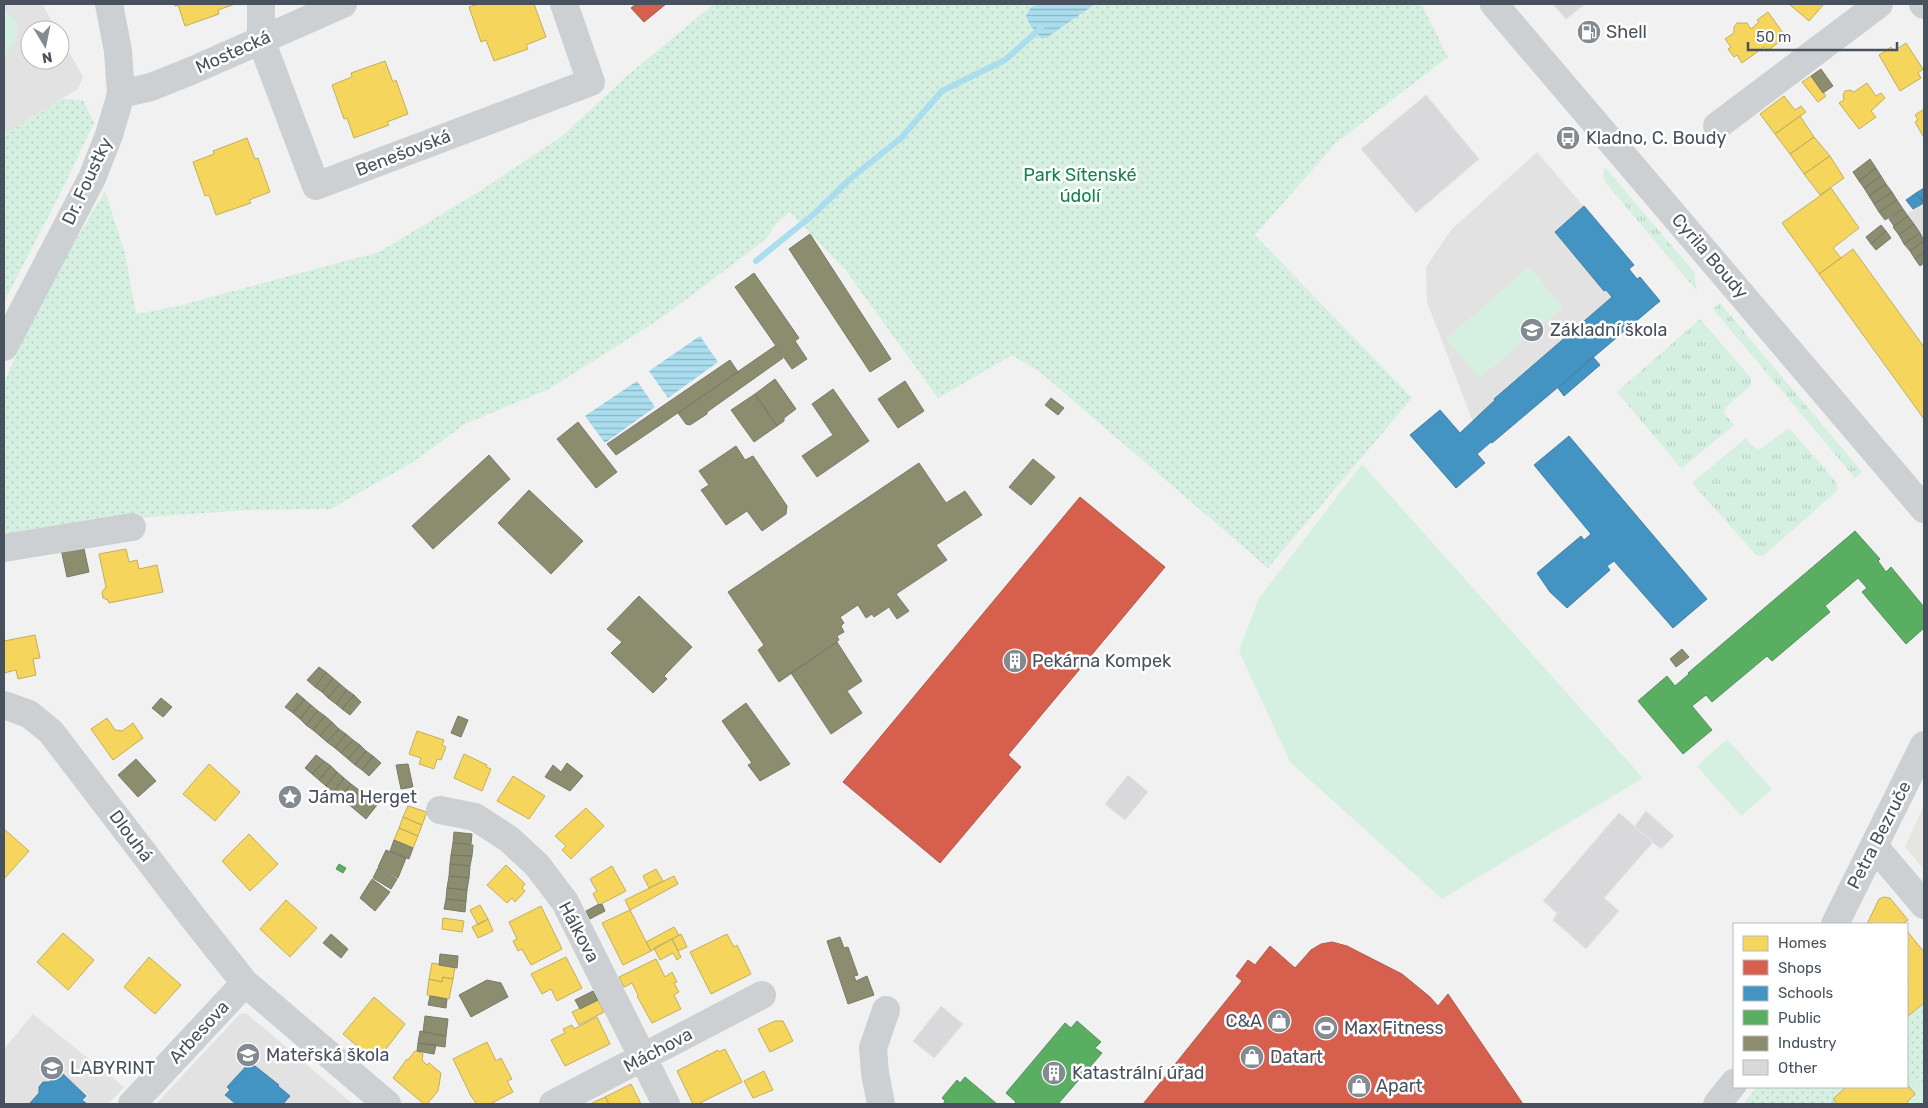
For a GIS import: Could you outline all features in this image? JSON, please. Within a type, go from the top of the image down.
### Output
[{"type":"street","name":"Dr. Foustky","points":[[4,347],[92,178],[109,135],[121,94],[118,51],[109,4]]},
{"type":"street","name":"Benešovská","points":[[261,4],[261,40],[316,186],[591,82],[564,4]]},
{"type":"street","name":"Mostecká","points":[[121,94],[151,87],[343,4]]},
{"type":"street","name":"Cyrila Boudy","points":[[1494,4],[1924,509]]},
{"type":"street","points":[[1717,126],[1880,4]]},
{"type":"street","points":[[4,548],[132,526]]},
{"type":"street","name":"Dlouhá","points":[[4,705],[29,714],[51,732],[246,983],[387,1104]]},
{"type":"street","name":"Petra Bezruče","points":[[1835,923],[1924,745]]},
{"type":"street","name":"Hálkova","points":[[440,810],[475,817],[509,839],[537,865],[565,902],[666,1104]]},
{"type":"street","points":[[1874,846],[1924,905]]},
{"type":"street","name":"Arbesova","points":[[132,1104],[246,983]]},
{"type":"street","name":"Máchova","points":[[553,1104],[762,995]]},
{"type":"street","points":[[881,1104],[873,1048],[883,1019]]},
{"type":"street","points":[[1717,1104],[1733,1085]]},
{"type":"shaded area","points":[[4,4],[42,4],[51,20],[20,20],[20,70],[70,70],[70,54],[83,77],[78,89],[4,134]]},
{"type":"shaded area","name":"Základní škola","points":[[1537,152],[1634,265],[1629,270],[1637,279],[1594,357],[1600,365],[1564,396],[1557,388],[1492,444],[1490,442],[1478,453],[1485,463],[1456,488],[1410,435],[1440,410],[1460,433],[1473,422],[1427,302],[1426,267],[1451,230]]},
{"type":"shaded area","points":[[1924,203],[1924,240],[1907,214]]},
{"type":"shaded area","points":[[1924,806],[1924,870],[1905,846]]},
{"type":"shaded area","name":"Mateřská škola","points":[[246,1013],[353,1104],[156,1104],[240,1014]]},
{"type":"shaded area","name":"LABYRINT","points":[[33,1014],[124,1087],[108,1104],[4,1104],[4,1049]]},
{"type":"green space","name":"Park Sítenské údolí","points":[[714,4],[1423,4],[1448,57],[1336,143],[1255,235],[1412,398],[1268,568],[1040,372],[1012,355],[938,398],[846,271],[790,212],[777,223],[765,240],[660,319],[549,389],[465,424],[413,462],[331,509],[245,510],[124,519],[4,536],[4,383],[41,298],[105,191],[125,253],[136,314],[174,307],[379,252],[480,191],[561,137],[628,75]]},
{"type":"green space","points":[[4,10],[16,22],[18,33],[4,57]]},
{"type":"green space","points":[[62,99],[83,100],[94,123],[60,194],[4,302],[4,134]]},
{"type":"green space","points":[[1605,167],[1694,272],[1697,291],[1605,182],[1603,174]]},
{"type":"green space","points":[[1529,267],[1563,307],[1480,378],[1446,339]]},
{"type":"green space","points":[[1720,303],[1862,472],[1855,478],[1713,309]]},
{"type":"green space","points":[[1700,319],[1751,378],[1751,385],[1726,407],[1724,413],[1734,425],[1682,468],[1617,392]]},
{"type":"green space","points":[[1787,429],[1791,430],[1836,482],[1838,490],[1763,556],[1757,556],[1692,483],[1746,438],[1754,447],[1761,449]]},
{"type":"green space","points":[[1362,464],[1643,778],[1442,899],[1290,762],[1239,651],[1259,598]]},
{"type":"green space","points":[[1727,739],[1772,789],[1741,816],[1697,766]]},
{"type":"green space","points":[[1924,1003],[1924,1073],[1908,1086],[1908,1015]]},
{"type":"green space","points":[[1921,1075],[1924,1079],[1924,1104],[1909,1104],[1907,1102],[1915,1094],[1908,1086]]},
{"type":"green space","points":[[1756,1088],[1847,1088],[1833,1099],[1837,1104],[1743,1104]]},
{"type":"water","points":[[1039,4],[1095,4],[1042,39],[1030,25],[1026,16],[1031,7]]},
{"type":"water","points":[[700,336],[718,362],[668,398],[649,371]]},
{"type":"water","points":[[637,381],[655,407],[605,443],[585,416]]},
{"type":"building: Homes","points":[[174,4],[235,4],[218,10],[219,14],[185,26],[178,5],[175,6]]},
{"type":"building: Homes","points":[[478,4],[534,4],[546,37],[526,45],[528,49],[494,61],[486,40],[481,42],[469,7]]},
{"type":"building: Homes","points":[[1789,4],[1824,4],[1809,21]]},
{"type":"building: Homes","points":[[1768,12],[1786,37],[1767,51],[1764,47],[1742,63],[1737,55],[1734,57],[1728,49],[1731,47],[1725,39],[1734,33],[1734,27],[1737,23],[1747,23],[1751,29],[1759,22],[1757,20]]},
{"type":"building: Homes","points":[[1906,43],[1923,69],[1918,73],[1921,78],[1900,91],[1879,55],[1891,47],[1894,51]]},
{"type":"building: Homes","points":[[385,61],[393,82],[396,80],[408,114],[387,122],[389,125],[354,138],[347,118],[344,119],[332,85],[352,77],[351,73]]},
{"type":"building: Homes","points":[[1811,76],[1826,96],[1818,102],[1802,82]]},
{"type":"building: Homes","points":[[1867,83],[1876,96],[1881,93],[1885,98],[1871,111],[1876,117],[1859,129],[1839,103],[1844,100],[1843,95],[1845,91],[1850,90],[1854,92]]},
{"type":"building: Homes","points":[[1784,96],[1795,110],[1801,106],[1806,112],[1775,134],[1760,114]]},
{"type":"building: Homes","points":[[1924,109],[1924,138],[1915,122],[1918,120],[1915,115]]},
{"type":"building: Homes","points":[[1800,116],[1814,137],[1790,154],[1775,134]]},
{"type":"building: Homes","points":[[1814,137],[1830,156],[1804,174],[1790,154]]},
{"type":"building: Homes","points":[[247,138],[255,159],[258,158],[270,192],[249,200],[251,203],[216,215],[209,195],[205,196],[193,162],[214,154],[213,151]]},
{"type":"building: Homes","points":[[1830,156],[1844,178],[1820,195],[1804,174]]},
{"type":"building: Homes","points":[[1831,188],[1859,228],[1833,248],[1841,258],[1819,274],[1782,223]]},
{"type":"building: Homes","points":[[1853,249],[1924,347],[1924,419],[1819,274]]},
{"type":"building: Homes","points":[[126,549],[129,562],[137,560],[139,569],[157,565],[163,592],[109,603],[108,600],[103,598],[102,592],[106,587],[99,554]]},
{"type":"building: Homes","points":[[35,635],[40,658],[33,659],[36,675],[18,679],[16,670],[4,673],[4,641]]},
{"type":"building: Homes","points":[[107,718],[115,730],[122,731],[133,723],[143,738],[113,760],[91,729]]},
{"type":"building: Homes","points":[[417,731],[444,740],[442,745],[446,747],[441,760],[437,759],[434,769],[419,764],[421,758],[409,754]]},
{"type":"building: Homes","points":[[464,754],[487,765],[486,767],[491,769],[482,791],[454,778]]},
{"type":"building: Homes","points":[[209,764],[240,792],[215,821],[183,794]]},
{"type":"building: Homes","points":[[513,776],[545,796],[529,819],[497,801]]},
{"type":"building: Homes","points":[[408,806],[427,812],[422,825],[403,817]]},
{"type":"building: Homes","points":[[586,808],[604,826],[571,859],[562,850],[566,846],[555,836]]},
{"type":"building: Homes","points":[[403,817],[422,825],[418,836],[399,828]]},
{"type":"building: Homes","points":[[399,828],[418,836],[413,848],[394,840]]},
{"type":"building: Homes","points":[[4,829],[29,851],[4,879]]},
{"type":"building: Homes","points":[[249,834],[278,864],[250,891],[222,861]]},
{"type":"building: Homes","points":[[506,865],[525,884],[522,888],[525,891],[515,902],[512,898],[507,903],[487,885]]},
{"type":"building: Homes","points":[[612,866],[626,891],[599,905],[593,894],[597,891],[590,879]]},
{"type":"building: Homes","points":[[656,869],[663,881],[649,888],[643,876]]},
{"type":"building: Homes","points":[[674,876],[678,884],[630,910],[625,900]]},
{"type":"building: Homes","points":[[1884,897],[1890,898],[1908,920],[1904,923],[1867,923],[1879,899]]},
{"type":"building: Homes","points":[[286,900],[317,928],[290,957],[260,929]]},
{"type":"building: Homes","points":[[480,905],[488,919],[478,925],[470,910]]},
{"type":"building: Homes","points":[[541,906],[562,949],[531,965],[522,949],[518,951],[513,941],[517,939],[509,922]]},
{"type":"building: Homes","points":[[630,910],[651,951],[623,965],[602,923]]},
{"type":"building: Homes","points":[[443,918],[464,921],[462,932],[442,929]]},
{"type":"building: Homes","points":[[488,919],[493,931],[478,938],[472,927]]},
{"type":"building: Homes","points":[[674,927],[679,935],[651,951],[646,942]]},
{"type":"building: Homes","points":[[1908,932],[1924,952],[1924,1003],[1908,1016]]},
{"type":"building: Homes","points":[[63,933],[94,960],[68,990],[37,962]]},
{"type":"building: Homes","points":[[681,934],[687,947],[678,951],[672,939]]},
{"type":"building: Homes","points":[[727,934],[734,947],[737,945],[751,974],[711,994],[690,952]]},
{"type":"building: Homes","points":[[672,939],[681,957],[677,960],[673,953],[660,960],[654,948]]},
{"type":"building: Homes","points":[[149,957],[181,985],[155,1014],[124,987]]},
{"type":"building: Homes","points":[[566,957],[582,988],[557,1001],[551,989],[542,994],[531,974]]},
{"type":"building: Homes","points":[[656,959],[665,977],[672,972],[677,982],[674,983],[679,992],[674,995],[681,1009],[652,1023],[632,983],[624,987],[619,977]]},
{"type":"building: Homes","points":[[432,963],[455,967],[453,979],[443,977],[442,982],[429,979]]},
{"type":"building: Homes","points":[[443,977],[453,979],[449,999],[427,995],[429,979],[442,982]]},
{"type":"building: Homes","points":[[374,997],[405,1024],[376,1062],[343,1034]]},
{"type":"building: Homes","points":[[598,1000],[604,1012],[579,1025],[572,1012]]},
{"type":"building: Homes","points":[[597,1017],[610,1044],[565,1066],[551,1040],[565,1033],[563,1029],[572,1025],[574,1029]]},
{"type":"building: Homes","points":[[775,1021],[783,1021],[793,1041],[770,1052],[758,1029]]},
{"type":"building: Homes","points":[[487,1042],[496,1061],[501,1058],[512,1079],[507,1081],[513,1092],[490,1104],[477,1104],[471,1096],[453,1059]]},
{"type":"building: Homes","points":[[725,1049],[742,1082],[698,1104],[693,1104],[677,1071],[718,1050],[719,1052]]},
{"type":"building: Homes","points":[[415,1051],[423,1054],[422,1060],[427,1065],[429,1063],[441,1073],[438,1091],[427,1104],[424,1104],[393,1078]]},
{"type":"building: Homes","points":[[764,1071],[773,1090],[753,1098],[744,1081]]},
{"type":"building: Homes","points":[[631,1084],[641,1104],[609,1104],[605,1097]]},
{"type":"building: Homes","points":[[1908,1085],[1915,1094],[1907,1102],[1909,1104],[1837,1104],[1833,1099],[1845,1088],[1908,1088]]},
{"type":"building: Homes","points":[[605,1097],[609,1104],[590,1104]]},
{"type":"building: Shops","points":[[636,4],[666,4],[644,22],[631,8]]},
{"type":"building: Shops","name":"Pekárna Kompek","points":[[1080,497],[1165,567],[1008,755],[1021,767],[940,863],[843,782]]},
{"type":"building: Shops","points":[[1332,942],[1347,946],[1402,974],[1438,1006],[1448,994],[1523,1104],[1143,1104],[1242,981],[1236,976],[1248,960],[1255,965],[1270,946],[1295,968],[1311,950],[1321,944]]},
{"type":"building: Schools","points":[[1924,188],[1924,203],[1916,193]]},
{"type":"building: Schools","points":[[1916,193],[1924,203],[1913,209],[1906,200]]},
{"type":"building: Schools","points":[[1584,206],[1634,265],[1629,269],[1637,279],[1640,277],[1660,301],[1477,454],[1485,463],[1456,488],[1410,435],[1440,410],[1460,433],[1494,399],[1612,297],[1606,290],[1604,291],[1555,232]]},
{"type":"building: Schools","points":[[1593,357],[1600,365],[1564,396],[1558,388]]},
{"type":"building: Schools","points":[[1569,436],[1707,599],[1673,628],[1614,561],[1607,566],[1610,570],[1567,608],[1550,592],[1537,573],[1581,536],[1584,540],[1591,534],[1534,465]]},
{"type":"building: Schools","points":[[250,1062],[290,1096],[283,1104],[236,1104],[225,1095],[230,1090],[227,1087]]},
{"type":"building: Schools","points":[[60,1071],[86,1096],[82,1100],[87,1104],[29,1104],[39,1093],[39,1087],[43,1082],[49,1082]]},
{"type":"building: Public","points":[[1855,531],[1880,559],[1878,561],[1886,572],[1891,567],[1924,607],[1924,628],[1906,644],[1862,592],[1867,588],[1858,578],[1825,606],[1830,612],[1772,661],[1767,656],[1712,702],[1706,695],[1692,706],[1712,730],[1683,754],[1638,701],[1667,676],[1675,686]]},
{"type":"building: Public","points":[[339,864],[346,868],[343,873],[336,869]]},
{"type":"building: Public","name":"Katastrální úřad","points":[[1077,1021],[1101,1042],[1095,1048],[1102,1053],[1058,1104],[1014,1104],[1016,1102],[1006,1093],[1065,1023],[1071,1028]]},
{"type":"building: Public","points":[[965,1077],[997,1104],[943,1104],[945,1101],[942,1098],[957,1080],[960,1083]]},
{"type":"building: Industry","points":[[1821,69],[1833,86],[1823,93],[1811,76]]},
{"type":"building: Industry","points":[[1870,159],[1876,168],[1859,181],[1853,172]]},
{"type":"building: Industry","points":[[1876,168],[1881,176],[1864,188],[1859,181]]},
{"type":"building: Industry","points":[[1881,176],[1886,184],[1869,196],[1864,188]]},
{"type":"building: Industry","points":[[1886,184],[1892,192],[1874,204],[1869,196]]},
{"type":"building: Industry","points":[[1892,192],[1897,200],[1879,212],[1874,204]]},
{"type":"building: Industry","points":[[1897,200],[1903,209],[1885,220],[1879,212]]},
{"type":"building: Industry","points":[[1903,209],[1908,216],[1894,226],[1889,219]]},
{"type":"building: Industry","points":[[1908,216],[1914,224],[1899,235],[1893,227]]},
{"type":"building: Industry","points":[[1914,224],[1920,233],[1904,244],[1899,235]]},
{"type":"building: Industry","points":[[1881,225],[1886,231],[1871,244],[1866,237]]},
{"type":"building: Industry","points":[[1886,231],[1891,238],[1876,250],[1871,244]]},
{"type":"building: Industry","points":[[1920,233],[1924,241],[1910,251],[1904,244]]},
{"type":"building: Industry","points":[[810,234],[891,359],[870,372],[789,249]]},
{"type":"building: Industry","points":[[1924,241],[1924,252],[1915,259],[1910,251]]},
{"type":"building: Industry","points":[[1924,252],[1924,263],[1920,266],[1915,259]]},
{"type":"building: Industry","points":[[754,273],[799,338],[795,341],[807,359],[792,369],[735,287]]},
{"type":"building: Industry","points":[[775,346],[783,358],[707,412],[707,414],[690,425],[686,424],[678,413]]},
{"type":"building: Industry","points":[[730,360],[738,372],[616,455],[607,444]]},
{"type":"building: Industry","points":[[775,379],[796,409],[777,426],[755,394]]},
{"type":"building: Industry","points":[[905,381],[924,411],[898,428],[878,399]]},
{"type":"building: Industry","points":[[833,389],[869,441],[817,477],[802,456],[833,435],[812,404]]},
{"type":"building: Industry","points":[[755,394],[777,426],[754,442],[731,410]]},
{"type":"building: Industry","points":[[1051,398],[1064,408],[1058,415],[1045,405]]},
{"type":"building: Industry","points":[[578,422],[617,472],[596,488],[557,439]]},
{"type":"building: Industry","points":[[736,446],[745,460],[753,456],[787,506],[786,514],[762,531],[747,511],[726,525],[701,490],[709,485],[699,471]]},
{"type":"building: Industry","points":[[489,455],[510,479],[433,549],[412,526]]},
{"type":"building: Industry","points":[[1033,459],[1055,477],[1031,505],[1009,487]]},
{"type":"building: Industry","points":[[919,463],[946,503],[965,491],[982,515],[936,545],[947,560],[896,594],[909,611],[897,619],[889,607],[874,617],[872,614],[866,618],[858,605],[840,617],[844,623],[841,626],[844,632],[837,636],[839,640],[779,682],[758,650],[764,645],[728,592]]},
{"type":"building: Industry","points":[[529,490],[583,541],[551,574],[498,523]]},
{"type":"building: Industry","points":[[83,544],[89,572],[67,577],[61,549]]},
{"type":"building: Industry","points":[[639,596],[692,647],[664,676],[667,679],[653,693],[611,653],[622,642],[607,629]]},
{"type":"building: Industry","points":[[837,642],[862,681],[847,691],[862,713],[831,734],[791,673]]},
{"type":"building: Industry","points":[[1682,649],[1689,657],[1676,667],[1670,659]]},
{"type":"building: Industry","points":[[319,667],[326,672],[315,687],[307,680]]},
{"type":"building: Industry","points":[[326,672],[333,678],[322,692],[315,687]]},
{"type":"building: Industry","points":[[333,678],[340,684],[328,698],[322,692]]},
{"type":"building: Industry","points":[[340,684],[347,690],[336,704],[328,698]]},
{"type":"building: Industry","points":[[347,690],[354,695],[342,709],[336,704]]},
{"type":"building: Industry","points":[[297,693],[304,699],[293,713],[285,707]]},
{"type":"building: Industry","points":[[354,695],[361,702],[350,715],[342,709]]},
{"type":"building: Industry","points":[[161,698],[172,707],[163,717],[152,708]]},
{"type":"building: Industry","points":[[304,699],[311,705],[300,719],[293,713]]},
{"type":"building: Industry","points":[[746,703],[790,764],[760,781],[748,765],[752,763],[722,721]]},
{"type":"building: Industry","points":[[311,705],[318,711],[306,725],[300,719]]},
{"type":"building: Industry","points":[[318,711],[325,716],[313,730],[306,725]]},
{"type":"building: Industry","points":[[325,716],[332,722],[320,736],[313,730]]},
{"type":"building: Industry","points":[[458,716],[468,720],[461,737],[451,733]]},
{"type":"building: Industry","points":[[332,722],[339,729],[327,742],[320,736]]},
{"type":"building: Industry","points":[[339,729],[346,734],[335,748],[327,742]]},
{"type":"building: Industry","points":[[346,734],[353,740],[341,753],[335,748]]},
{"type":"building: Industry","points":[[353,740],[360,745],[348,759],[341,753]]},
{"type":"building: Industry","points":[[360,745],[366,751],[355,765],[348,759]]},
{"type":"building: Industry","points":[[366,751],[373,756],[362,770],[355,765]]},
{"type":"building: Industry","points":[[316,755],[324,761],[312,774],[305,768]]},
{"type":"building: Industry","points":[[373,756],[381,763],[369,776],[362,770]]},
{"type":"building: Industry","points":[[136,759],[156,781],[138,797],[118,775]]},
{"type":"building: Industry","points":[[324,761],[331,766],[319,780],[312,774]]},
{"type":"building: Industry","points":[[567,763],[583,776],[570,791],[545,777],[553,765],[561,772]]},
{"type":"building: Industry","points":[[408,764],[413,787],[401,789],[396,765]]},
{"type":"building: Industry","points":[[331,766],[337,772],[326,786],[319,780]]},
{"type":"building: Industry","points":[[337,772],[344,778],[333,792],[326,786]]},
{"type":"building: Industry","points":[[344,778],[351,784],[340,797],[333,792]]},
{"type":"building: Industry","points":[[351,784],[359,790],[347,803],[340,797]]},
{"type":"building: Industry","points":[[359,790],[377,805],[366,819],[347,803]]},
{"type":"building: Industry","points":[[454,832],[472,834],[471,844],[453,843]]},
{"type":"building: Industry","points":[[394,840],[413,848],[409,859],[390,851]]},
{"type":"building: Industry","points":[[453,843],[473,845],[472,856],[451,855]]},
{"type":"building: Industry","points":[[386,850],[406,858],[398,878],[378,867]]},
{"type":"building: Industry","points":[[451,855],[472,856],[470,866],[450,864]]},
{"type":"building: Industry","points":[[450,864],[470,866],[469,878],[449,876]]},
{"type":"building: Industry","points":[[378,868],[397,879],[391,889],[373,878]]},
{"type":"building: Industry","points":[[449,876],[469,878],[467,890],[447,888]]},
{"type":"building: Industry","points":[[372,879],[390,892],[375,911],[360,898]]},
{"type":"building: Industry","points":[[447,888],[467,890],[466,901],[446,899]]},
{"type":"building: Industry","points":[[446,899],[466,901],[465,912],[444,909]]},
{"type":"building: Industry","points":[[602,904],[605,911],[590,919],[586,911]]},
{"type":"building: Industry","points":[[331,934],[348,949],[341,958],[323,943]]},
{"type":"building: Industry","points":[[840,937],[844,948],[848,947],[858,975],[854,976],[856,981],[867,976],[874,995],[848,1004],[827,941]]},
{"type":"building: Industry","points":[[440,954],[458,956],[457,968],[439,965]]},
{"type":"building: Industry","points":[[487,980],[501,983],[508,997],[471,1017],[459,995]]},
{"type":"building: Industry","points":[[593,991],[598,1000],[580,1009],[575,1000]]},
{"type":"building: Industry","points":[[430,996],[447,999],[446,1008],[428,1005]]},
{"type":"building: Industry","points":[[425,1016],[448,1019],[446,1036],[423,1032]]},
{"type":"building: Industry","points":[[420,1031],[446,1036],[445,1047],[418,1043]]},
{"type":"building: Industry","points":[[418,1043],[436,1045],[434,1054],[417,1051]]},
{"type":"building: Other","points":[[1553,4],[1585,4],[1566,19]]},
{"type":"building: Other","points":[[1426,95],[1479,159],[1416,213],[1361,149]]},
{"type":"building: Other","points":[[1128,775],[1148,792],[1125,820],[1105,804]]},
{"type":"building: Other","points":[[1646,811],[1674,836],[1661,849],[1634,827]]},
{"type":"building: Other","points":[[1619,813],[1653,842],[1604,898],[1619,911],[1586,949],[1553,920],[1557,913],[1543,901]]},
{"type":"building: Other","points":[[941,1006],[963,1024],[934,1058],[913,1041]]},
{"type":"waterway","points":[[756,261],[814,214],[850,179],[901,138],[942,91],[1005,60],[1041,28]]},
{"type":"place","name":"Shell","points":[[1589,32]]},
{"type":"place","name":"Kladno, C. Boudy","points":[[1568,138]]},
{"type":"place","name":"Základní škola","points":[[1532,330]]},
{"type":"place","name":"Pekárna Kompek","points":[[1015,661]]},
{"type":"place","name":"Jáma Herget","points":[[290,797]]},
{"type":"place","name":"C&A","points":[[1279,1021]]},
{"type":"place","name":"Max Fitness","points":[[1326,1028]]},
{"type":"place","name":"Mateřská škola","points":[[248,1055]]},
{"type":"place","name":"Datart","points":[[1252,1057]]},
{"type":"place","name":"LABYRINT","points":[[52,1068]]},
{"type":"place","name":"Katastrální úřad","points":[[1054,1073]]},
{"type":"place","name":"Apart","points":[[1359,1086]]}]
